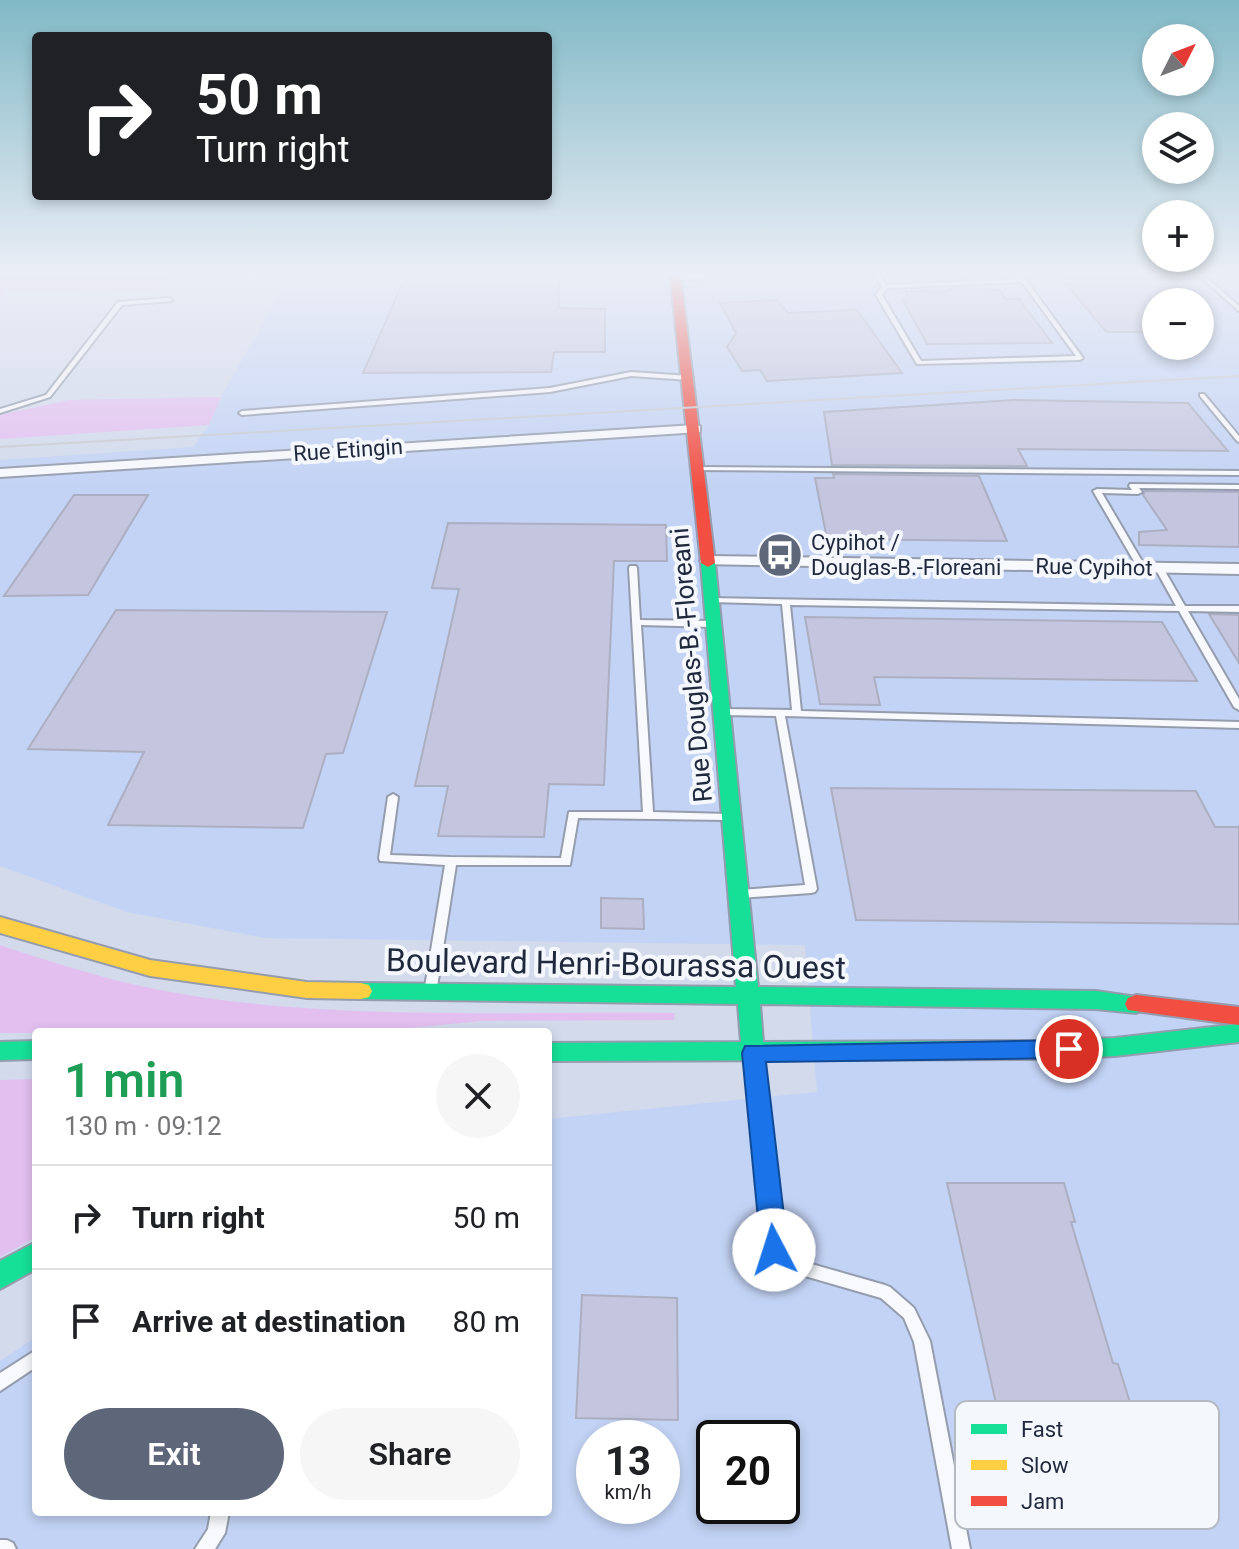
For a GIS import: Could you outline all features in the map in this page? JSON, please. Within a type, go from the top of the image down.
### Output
[{"type":"street","name":"Rue Douglas-B.-Floreani","points":[[685,345],[753,1053]]},
{"type":"street","name":"Rue Etingin","points":[[0,473],[695,429]]},
{"type":"street","name":"Rue Cypihot","points":[[708,561],[1239,569]]},
{"type":"street","name":"Boulevard Henri-Bourassa Ouest","points":[[0,925],[91,953],[187,975],[307,990],[1096,1000],[1239,1016]]},
{"type":"street","points":[[552,1054],[1115,1047],[1239,1033]]},
{"type":"street","points":[[0,1051],[32,1050]]},
{"type":"street","points":[[0,1276],[32,1256]]},
{"type":"lane","points":[[0,411],[48,396],[87,345]]},
{"type":"lane","points":[[909,345],[919,363],[1080,358],[1071,345]]},
{"type":"lane","points":[[242,413],[550,390],[631,374],[690,378]]},
{"type":"lane","points":[[1202,395],[1239,440]]},
{"type":"lane","points":[[699,469],[1239,473]]},
{"type":"lane","points":[[1142,568],[1097,491],[1138,492],[1133,486],[1156,484],[1239,487]]},
{"type":"lane","points":[[633,568],[648,814]]},
{"type":"lane","points":[[1159,568],[1239,707]]},
{"type":"lane","points":[[710,600],[1239,609]]},
{"type":"lane","points":[[786,602],[797,713]]},
{"type":"lane","points":[[637,622],[713,624]]},
{"type":"lane","points":[[721,712],[1239,725]]},
{"type":"lane","points":[[738,894],[811,889],[780,713]]},
{"type":"lane","points":[[393,797],[384,858],[566,862],[573,814],[731,817]]},
{"type":"lane","points":[[430,993],[451,861]]},
{"type":"lane","points":[[753,1053],[774,1250],[782,1263],[885,1292],[909,1313],[922,1341],[955,1517]]},
{"type":"lane","points":[[0,1383],[32,1361]]},
{"type":"lane","points":[[204,1549],[216,1533],[219,1516]]},
{"type":"lane","points":[[957,1529],[961,1549]]},
{"type":"lane","points":[[0,1549],[7,1549]]},
{"type":"shaded area","points":[[250,345],[1142,345],[1142,360],[1214,360],[1214,345],[1239,345],[1239,1549],[0,1549],[0,1361],[32,1340],[32,1516],[552,1516],[552,1119],[817,1092],[805,945],[266,938],[127,912],[0,866],[0,460],[193,447],[209,425]]},
{"type":"shaded area","points":[[221,397],[209,425],[0,439],[0,415],[69,400]]},
{"type":"shaded area","points":[[0,945],[136,985],[241,1002],[427,1013],[675,1013],[674,1020],[481,1021],[410,1028],[32,1028],[32,1033],[0,1033]]},
{"type":"shaded area","points":[[32,1079],[32,1239],[0,1257],[0,1080]]},
{"type":"building","points":[[375,345],[605,345],[605,352],[554,352],[551,372],[363,373]]},
{"type":"building","points":[[882,345],[902,373],[767,381],[760,370],[742,371],[727,347]]},
{"type":"building","points":[[1014,400],[1188,403],[1228,451],[1018,449],[1027,466],[832,465],[824,412]]},
{"type":"building","points":[[833,474],[979,476],[1007,541],[827,539],[815,478],[834,478]]},
{"type":"building","points":[[1145,491],[1239,492],[1239,547],[1139,545],[1139,532],[1167,530],[1143,495]]},
{"type":"building","points":[[74,495],[148,495],[88,595],[4,596]]},
{"type":"building","points":[[448,523],[666,525],[667,561],[614,561],[604,785],[549,784],[544,837],[438,836],[448,786],[415,786],[459,589],[432,588]]},
{"type":"building","points":[[116,610],[387,612],[343,753],[326,754],[303,828],[108,825],[144,752],[28,749]]},
{"type":"building","points":[[1209,614],[1239,615],[1239,663]]},
{"type":"building","points":[[805,617],[1162,622],[1197,681],[874,677],[880,705],[820,704]]},
{"type":"building","points":[[831,788],[1196,791],[1215,827],[1239,827],[1239,924],[856,920]]},
{"type":"building","points":[[601,898],[643,899],[644,929],[601,928]]},
{"type":"building","points":[[947,1183],[1064,1183],[1075,1222],[1071,1222],[1113,1363],[1118,1364],[1130,1401],[995,1401]]},
{"type":"building","points":[[582,1295],[677,1298],[678,1420],[576,1418]]},
{"type":"tram line","points":[[0,447],[1239,376]]},
{"type":"traffic: fast","points":[[708,563],[753,1053]]},
{"type":"traffic: fast","points":[[361,991],[1096,1000],[1136,1004]]},
{"type":"traffic: fast","points":[[552,1052],[1046,1050],[1115,1047],[1239,1033]]},
{"type":"traffic: fast","points":[[0,1051],[32,1050]]},
{"type":"traffic: fast","points":[[0,1276],[32,1256]]},
{"type":"traffic: slow","points":[[0,925],[150,968],[307,990],[361,991]]},
{"type":"traffic: jam","points":[[683,345],[708,563]]},
{"type":"traffic: jam","points":[[1136,1004],[1239,1016]]},
{"type":"place","name":"Cypihot / Douglas-B.-Floreani","points":[[780,555]]},
{"type":"route","points":[[774,1250],[753,1053],[1069,1049]]}]
